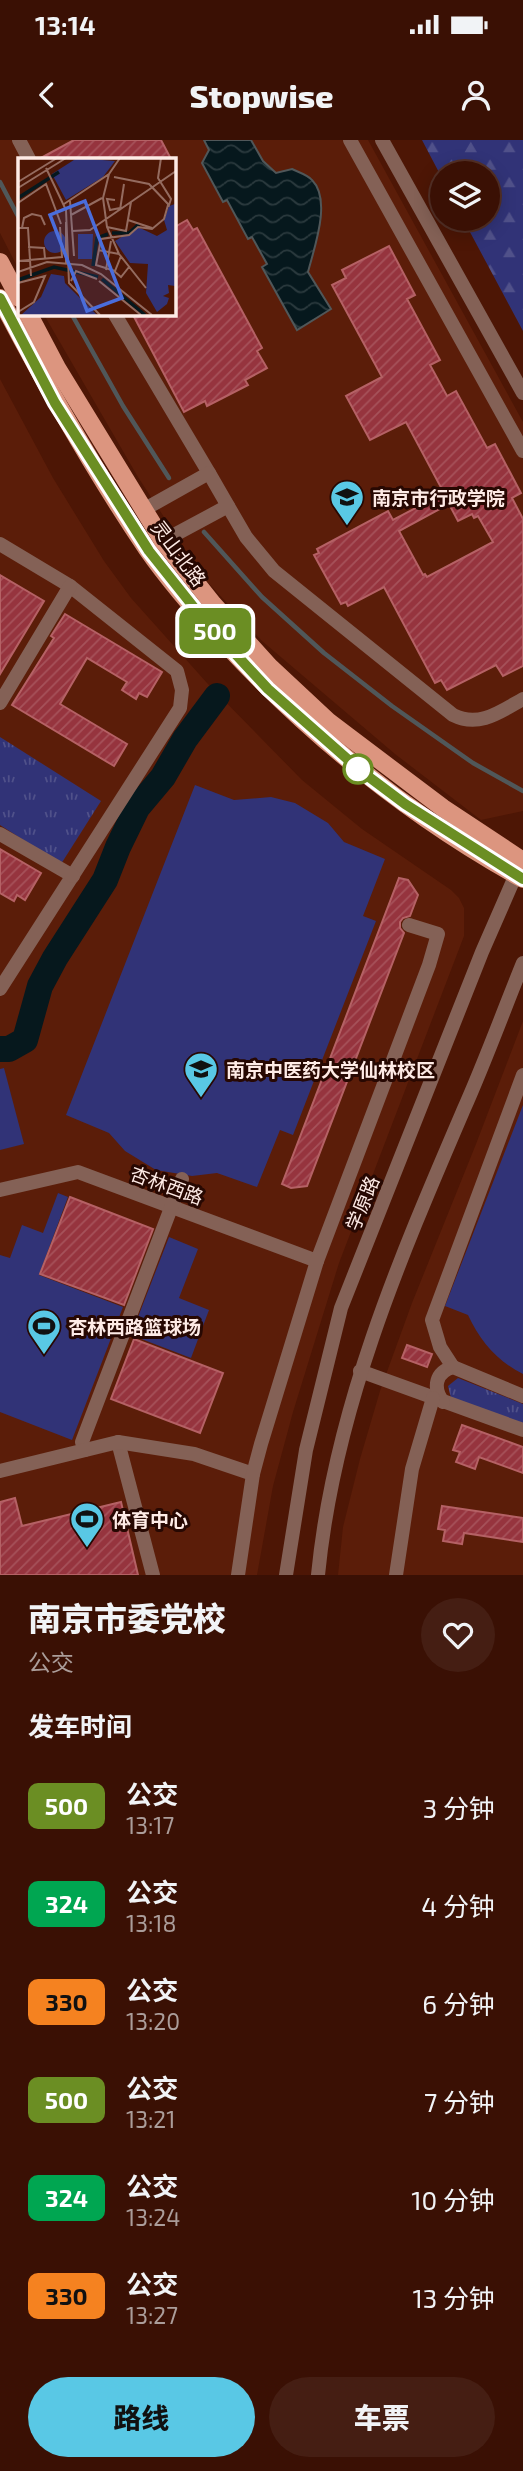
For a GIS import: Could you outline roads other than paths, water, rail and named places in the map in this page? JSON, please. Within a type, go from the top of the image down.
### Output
[{"type":"main road","points":[[0,262],[18,296]]},
{"type":"main road","name":"灵山北路","points":[[0,298],[55,403],[149,551],[204,620],[268,689],[361,771],[405,804],[521,867]]},
{"type":"main road","name":"灵山北路","points":[[29,315],[57,368],[143,510],[163,541],[213,604],[269,666],[329,723],[521,867]]},
{"type":"street","points":[[19,140],[28,158]]},
{"type":"street","points":[[350,140],[523,451]]},
{"type":"street","points":[[383,140],[523,393]]},
{"type":"street","points":[[115,315],[246,537],[274,571],[453,715],[465,720],[480,720],[523,699]]},
{"type":"street","points":[[143,510],[209,473]]},
{"type":"street","points":[[163,541],[228,506]]},
{"type":"street","points":[[0,544],[70,586],[177,671],[182,690],[180,708],[0,989]]},
{"type":"street","points":[[0,703],[70,586]]},
{"type":"street","points":[[0,834],[73,876]]},
{"type":"street","name":"学原路","points":[[286,1575],[306,1450],[341,1308],[482,951],[521,867]]},
{"type":"street","points":[[237,1575],[253,1474],[317,1261],[438,934],[410,925]]},
{"type":"street","points":[[318,1575],[338,1458],[360,1371],[429,1187],[464,1110],[523,963]]},
{"type":"street","points":[[523,1075],[432,1320],[440,1346],[453,1367],[523,1396]]},
{"type":"street","name":"杏林西路","points":[[0,1190],[78,1172],[317,1261]]},
{"type":"street","points":[[85,1450],[82,1442],[182,1179]]},
{"type":"street","points":[[396,1575],[412,1469],[438,1400],[438,1379],[447,1369],[453,1367]]},
{"type":"street","points":[[360,1371],[523,1430]]},
{"type":"street","points":[[0,1471],[118,1442],[194,1454],[253,1474]]},
{"type":"street","points":[[118,1442],[153,1575]]},
{"type":"water","points":[[204,140],[251,140],[263,161],[276,173],[292,169],[310,178],[318,189],[321,199],[320,225],[308,272],[331,309],[297,330],[262,267],[267,264],[252,237],[248,239],[227,200],[223,202],[202,163],[209,150]]},
{"type":"waterway","points":[[0,182],[18,216]]},
{"type":"waterway","points":[[72,315],[123,406],[169,478]]},
{"type":"waterway","points":[[204,532],[262,597],[324,653],[392,706],[473,763],[523,791]]},
{"type":"waterway","points":[[0,1049],[9,1049],[25,1040],[40,986],[105,880],[137,808],[163,777],[185,739],[217,696]]},
{"type":"place","name":"南京市行政学院","points":[[347,527]]},
{"type":"place","name":"南京中医药大学仙林校区","points":[[201,1099]]},
{"type":"place","name":"杏林西路篮球场","points":[[44,1356]]},
{"type":"place","name":"体育中心","points":[[87,1549]]}]
